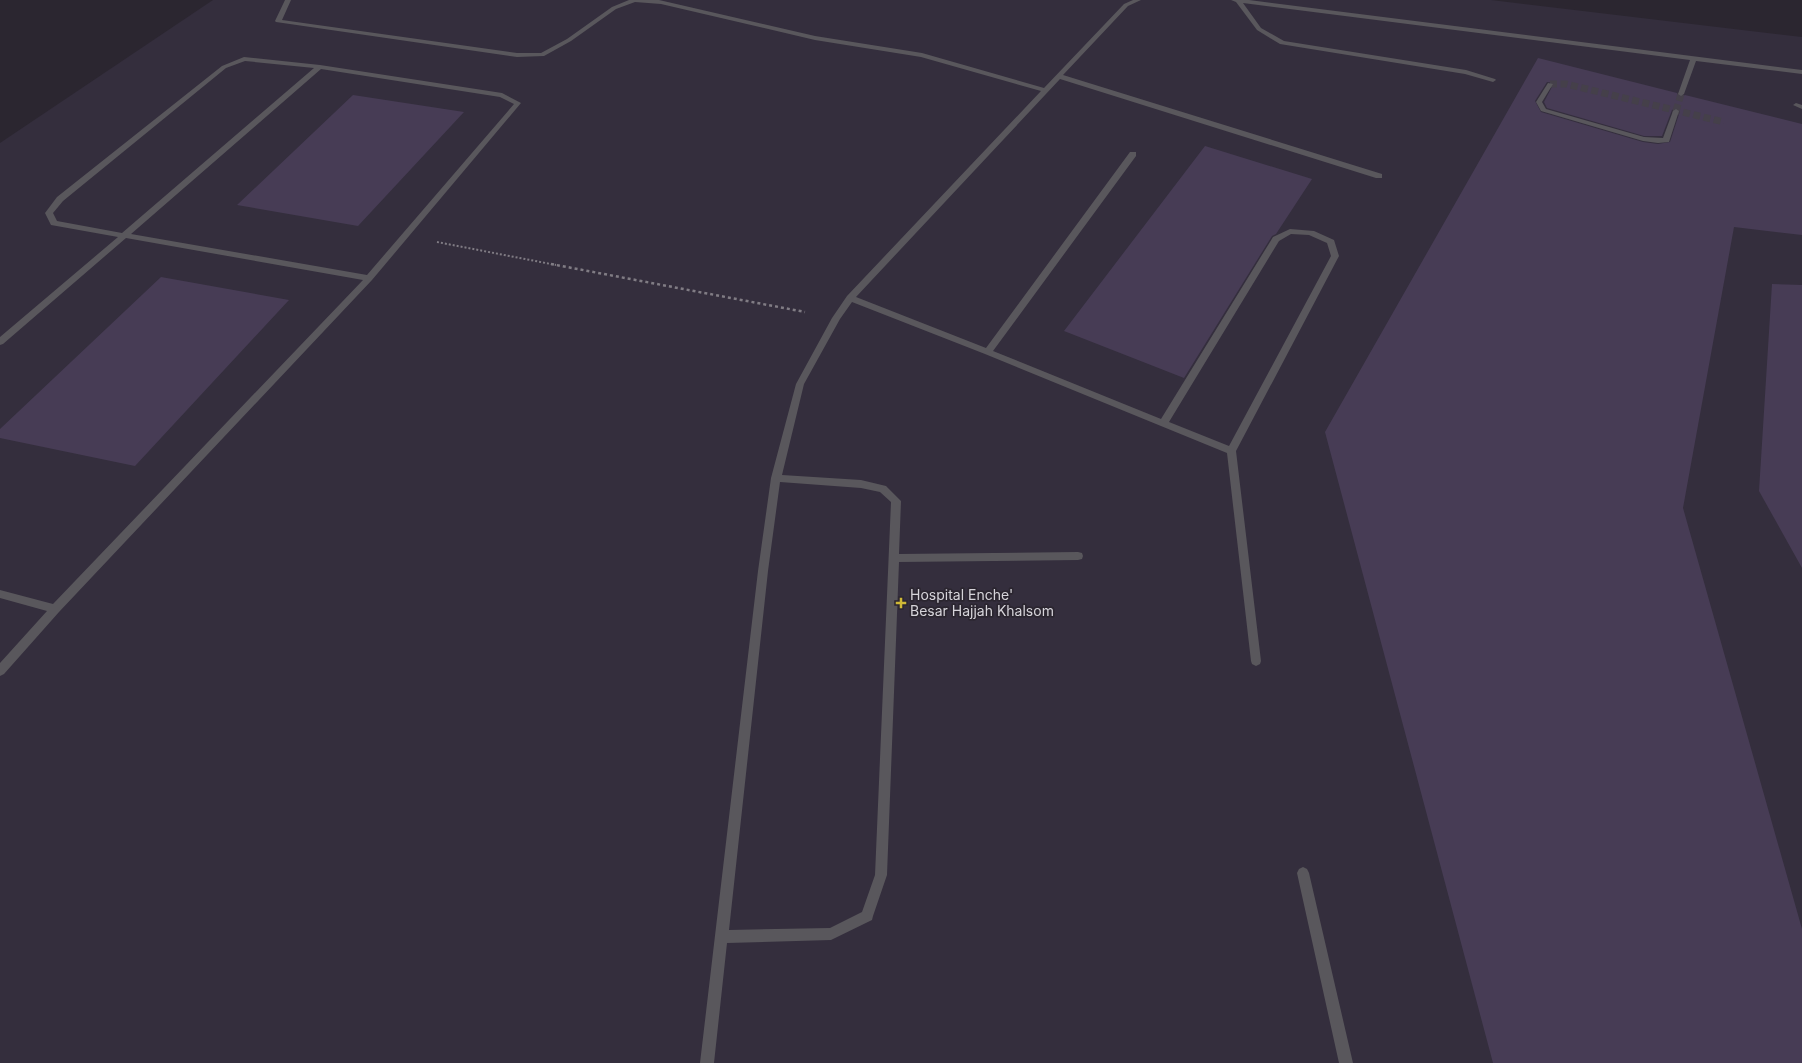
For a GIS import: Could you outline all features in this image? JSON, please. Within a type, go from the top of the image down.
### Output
[{"type":"street","points":[[288,0],[278,21],[517,55],[542,55],[569,40],[614,8],[634,0],[664,1],[815,38],[922,55],[1045,90]]},
{"type":"street","points":[[707,1063],[763,571],[776,478],[800,384],[836,318],[850,298],[1126,5],[1138,0]]},
{"type":"street","points":[[1236,0],[1802,72]]},
{"type":"street","points":[[1236,0],[1259,29],[1282,43],[1466,72],[1492,80]]},
{"type":"street","points":[[1681,94],[1694,58]]},
{"type":"street","points":[[0,671],[55,609],[370,278],[518,103],[502,95],[320,67],[244,59],[224,67],[60,199],[49,213],[54,223],[127,234],[370,278]]},
{"type":"street","points":[[0,342],[320,67]]},
{"type":"street","points":[[1058,76],[1379,176]]},
{"type":"street","points":[[1550,84],[1539,102],[1543,110],[1658,142],[1666,140],[1676,111]]},
{"type":"street","points":[[988,352],[1133,154]]},
{"type":"street","points":[[1163,424],[1276,240],[1290,231],[1311,233],[1331,242],[1335,256],[1231,451],[1256,661]]},
{"type":"street","points":[[850,298],[988,352],[1231,451]]},
{"type":"street","points":[[721,937],[831,934],[867,916],[881,875],[895,558],[896,501],[883,490],[861,484],[776,478]]},
{"type":"street","points":[[895,558],[1078,556]]},
{"type":"street","points":[[0,594],[55,609]]},
{"type":"street","points":[[1303,873],[1346,1063]]},
{"type":"path","points":[[405,236],[836,318]]},
{"type":"shaded area","name":"Hospital Enche' Besar Hajjah Khalsom","points":[[213,0],[1491,0],[1802,37],[1802,1063],[0,1063],[0,143]]},
{"type":"building","points":[[1538,58],[1677,93],[1680,97],[1685,95],[1802,124],[1802,235],[1734,227],[1683,508],[1802,929],[1802,1063],[1493,1063],[1325,432]],"holes":[[[1547,82],[1554,83],[1544,102],[1547,108],[1644,136],[1662,136],[1672,110],[1677,108],[1680,111],[1670,142],[1658,144],[1643,142],[1541,112],[1535,101]]]},
{"type":"building","points":[[353,95],[464,112],[358,226],[237,205]]},
{"type":"building","points":[[1205,146],[1312,179],[1276,234],[1272,236],[1184,378],[1064,331]]},
{"type":"building","points":[[161,277],[289,300],[135,466],[0,438],[0,429]]},
{"type":"building","points":[[1772,284],[1802,285],[1802,568],[1759,491]]},
{"type":"tunnel","points":[[1550,84],[1566,84],[1676,110]]},
{"type":"tunnel","points":[[1676,110],[1681,94]]},
{"type":"tunnel","points":[[1676,110],[1724,122]]},
{"type":"place","name":"Hospital Enche' Besar Hajjah Khalsom","points":[[901,603]]}]
